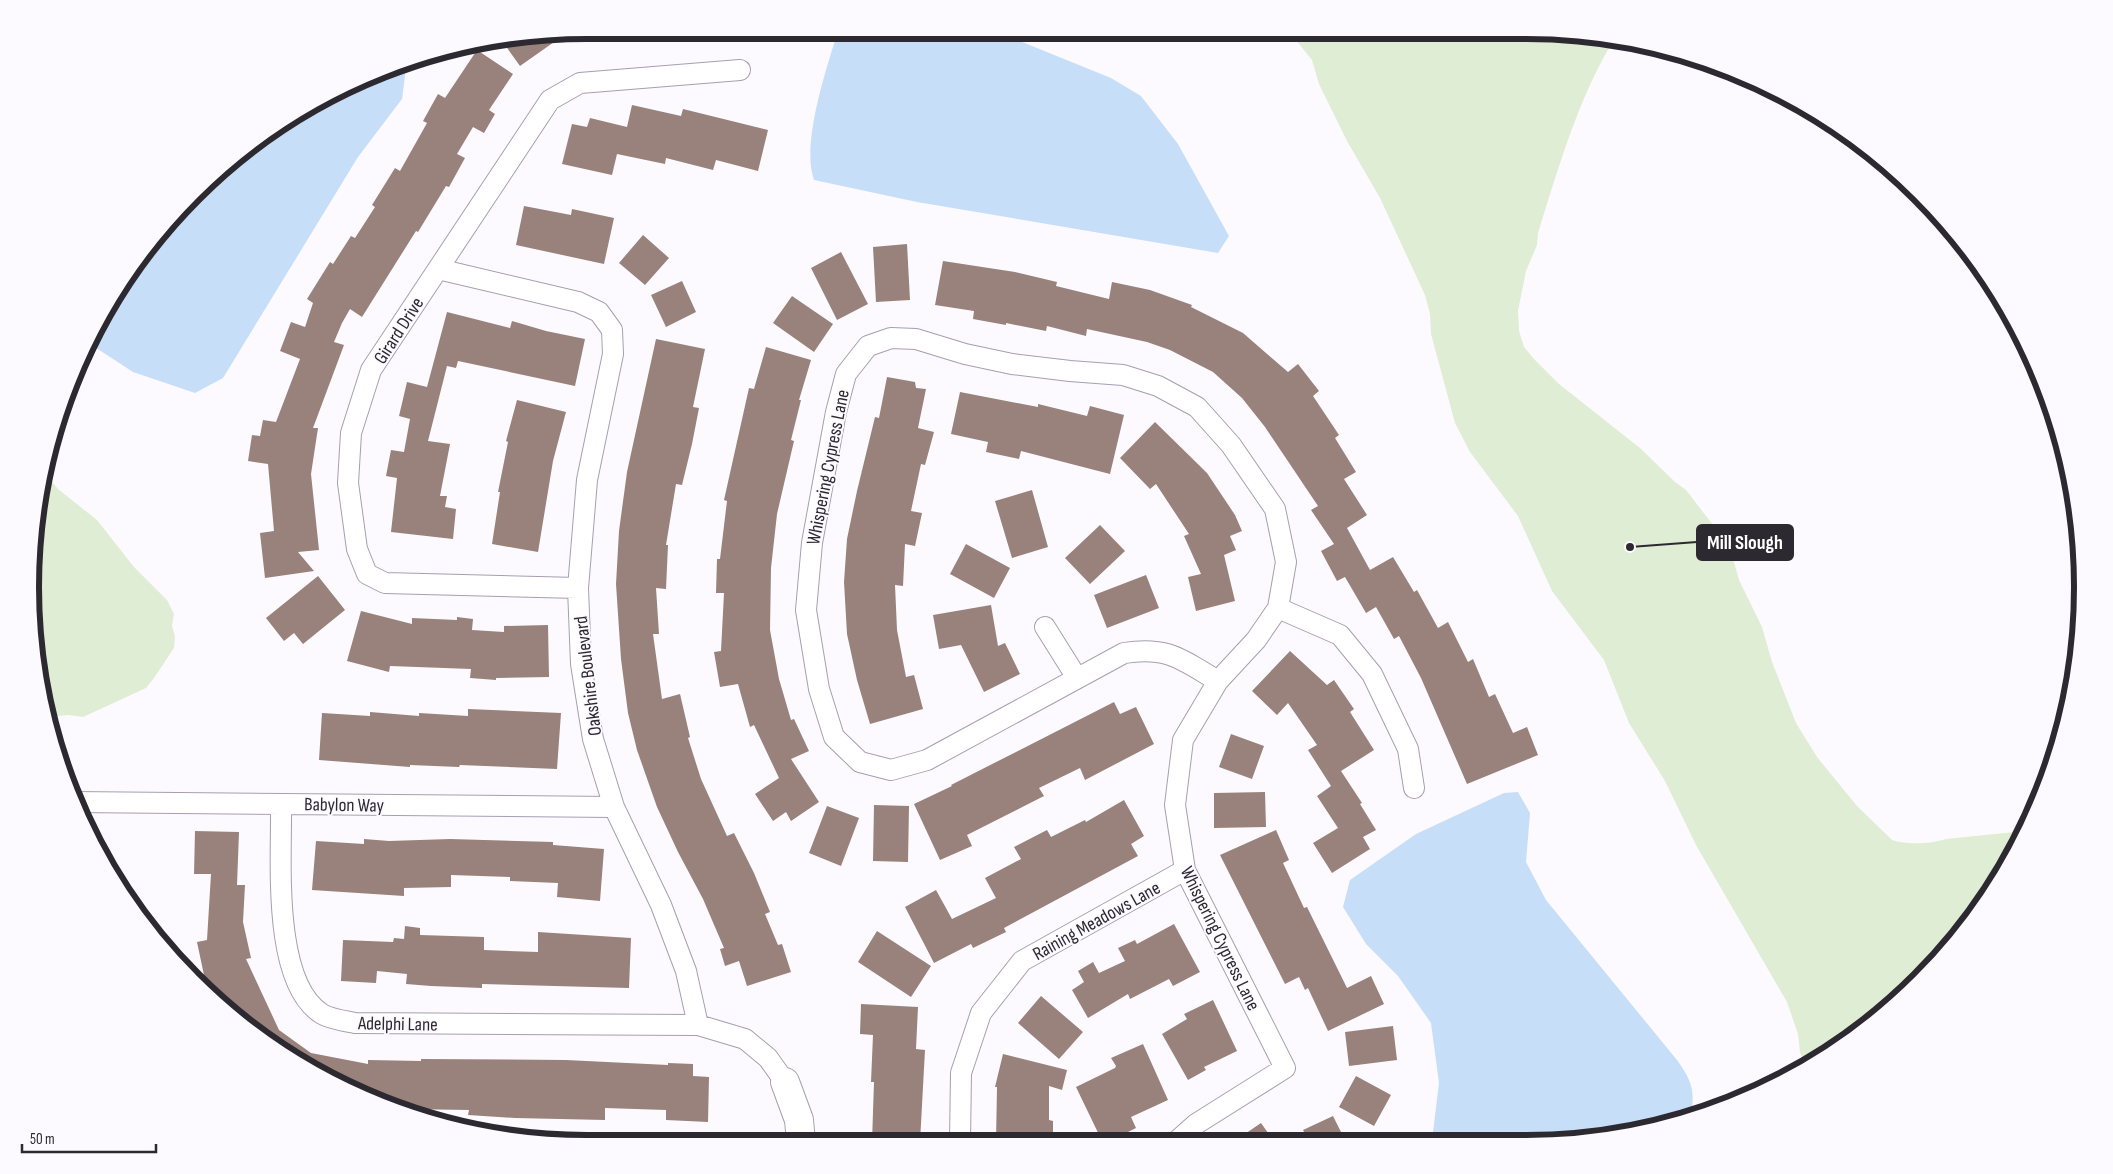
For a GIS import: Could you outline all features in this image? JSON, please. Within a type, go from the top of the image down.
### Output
[{"type":"street","name":"Girard Drive","points":[[578,588],[385,584],[367,574],[357,549],[348,483],[351,433],[372,370],[550,100],[580,83],[740,70]]},
{"type":"street","name":"Oakshire Boulevard","points":[[438,270],[578,302],[599,312],[612,330],[613,354],[587,480],[578,588],[581,664],[593,739],[614,807],[661,905],[686,971],[698,1025]]},
{"type":"street","name":"Whispering Cypress Lane","points":[[1184,1135],[1196,1124],[1285,1068],[1185,870],[1175,805],[1183,740],[1218,682],[1256,640],[1278,608],[1286,562],[1275,509],[1231,445],[1197,407],[1158,386],[1123,375],[1012,364],[965,354],[916,339],[891,338],[868,346],[846,374],[836,412],[812,543],[806,610],[819,689],[834,738],[860,762],[891,770],[927,760],[1124,653],[1145,650],[1174,655],[1218,682]]},
{"type":"street","points":[[1278,608],[1340,636],[1372,674],[1408,749],[1414,788]]},
{"type":"street","points":[[1044,627],[1077,678]]},
{"type":"street","name":"Babylon Way","points":[[82,802],[614,807]]},
{"type":"street","name":"Adelphi Lane","points":[[281,804],[283,925],[290,965],[304,997],[322,1014],[355,1023],[698,1025]]},
{"type":"street","name":"Raining Meadows Lane","points":[[960,1135],[961,1073],[981,1013],[1022,961],[1185,870]]},
{"type":"street","points":[[698,1025],[745,1039],[768,1058],[785,1082],[799,1120],[800,1135]]},
{"type":"green space","points":[[1295,39],[1526,39],[1562,40],[1611,45],[1589,86],[1579,110],[1553,184],[1538,233],[1537,245],[1526,271],[1518,311],[1519,331],[1524,347],[1559,384],[1640,448],[1675,482],[1686,490],[1723,538],[1732,555],[1739,580],[1762,627],[1772,662],[1796,723],[1817,757],[1857,806],[1892,840],[1905,843],[1926,843],[1946,839],[2017,832],[1982,892],[1961,921],[1914,975],[1860,1022],[1803,1060],[1798,1034],[1787,1002],[1696,845],[1665,781],[1629,723],[1604,660],[1552,591],[1518,516],[1470,452],[1455,423],[1431,334],[1430,314],[1425,295],[1380,198],[1347,141],[1319,84],[1312,60]]},
{"type":"green space","points":[[49,479],[58,489],[97,520],[134,567],[167,600],[174,614],[172,626],[175,636],[174,648],[146,688],[83,717],[68,715],[54,716],[43,659],[40,623],[40,551],[43,515]]},
{"type":"water","points":[[835,39],[1015,39],[1111,78],[1141,96],[1178,144],[1229,236],[1218,253],[917,202],[814,180],[811,165],[811,147],[816,107]]},
{"type":"water","points":[[406,70],[402,99],[358,157],[223,378],[195,393],[133,372],[94,347],[131,282],[152,253],[199,199],[253,152],[282,131],[345,95],[377,80]]},
{"type":"water","points":[[1518,792],[1530,813],[1526,862],[1546,900],[1682,1067],[1691,1087],[1692,1109],[1668,1117],[1598,1131],[1526,1135],[1433,1135],[1439,1083],[1431,1023],[1398,976],[1366,944],[1343,907],[1350,880],[1416,834],[1504,793]]},
{"type":"building","points":[[557,40],[520,66],[505,45]]},
{"type":"building","points":[[477,50],[513,74],[489,110],[495,114],[484,133],[473,127],[457,154],[465,158],[449,187],[446,186],[362,317],[350,309],[334,342],[344,345],[313,428],[318,428],[311,474],[319,550],[298,552],[314,571],[265,578],[260,533],[274,531],[268,464],[248,461],[252,435],[260,436],[263,420],[276,422],[300,359],[280,351],[291,322],[305,327],[313,303],[307,299],[330,262],[333,264],[351,236],[355,238],[375,207],[372,205],[395,168],[400,171],[427,123],[423,121],[438,94],[445,98]]},
{"type":"building","points":[[632,105],[681,116],[683,109],[768,130],[758,171],[716,160],[713,170],[666,158],[665,164],[617,154],[612,175],[562,164],[572,124],[587,127],[590,118],[627,127]]},
{"type":"building","points":[[524,206],[571,215],[572,209],[614,218],[604,264],[516,245]]},
{"type":"building","points":[[643,235],[669,258],[645,285],[619,263]]},
{"type":"building","points":[[907,244],[910,300],[876,302],[873,247]]},
{"type":"building","points":[[841,252],[868,304],[837,320],[811,268]]},
{"type":"building","points":[[943,261],[1015,272],[1057,282],[1056,286],[1109,299],[1112,282],[1150,290],[1192,305],[1191,307],[1243,333],[1288,372],[1298,364],[1319,391],[1313,396],[1339,435],[1335,438],[1356,472],[1344,479],[1367,515],[1347,528],[1370,570],[1393,557],[1414,592],[1417,590],[1438,628],[1448,622],[1468,662],[1473,659],[1489,697],[1495,694],[1513,733],[1527,727],[1538,755],[1467,784],[1421,678],[1399,636],[1394,639],[1376,607],[1366,613],[1345,577],[1337,581],[1321,551],[1334,544],[1311,510],[1318,506],[1265,427],[1242,398],[1213,372],[1170,350],[1147,342],[1087,329],[1086,336],[1047,326],[1046,331],[1006,323],[1006,325],[973,319],[974,311],[935,305]]},
{"type":"building","points":[[682,281],[696,312],[666,327],[651,295]]},
{"type":"building","points":[[792,296],[833,324],[814,352],[773,323]]},
{"type":"building","points":[[447,312],[510,328],[512,321],[546,331],[585,339],[575,386],[458,361],[456,368],[447,366],[428,441],[450,444],[440,496],[447,496],[445,507],[456,509],[453,539],[391,532],[397,478],[386,476],[391,450],[404,452],[410,419],[399,416],[407,382],[427,387]]},
{"type":"building","points":[[656,339],[705,349],[693,407],[699,408],[692,444],[682,485],[676,484],[666,545],[668,545],[666,589],[656,588],[659,634],[653,634],[662,699],[680,694],[690,737],[688,738],[701,779],[727,836],[734,833],[754,873],[770,912],[765,914],[778,945],[782,944],[791,972],[747,986],[739,961],[725,966],[720,949],[724,948],[703,899],[657,807],[637,750],[628,713],[621,659],[616,584],[619,531],[627,472]]},
{"type":"building","points":[[766,347],[811,360],[799,400],[801,400],[791,440],[794,441],[777,514],[771,568],[770,630],[779,679],[791,720],[794,719],[809,751],[791,759],[819,802],[791,821],[786,812],[773,821],[755,794],[779,778],[754,725],[750,727],[738,684],[720,687],[714,652],[721,651],[724,593],[716,593],[717,559],[720,559],[727,501],[724,500],[749,388],[754,389]]},
{"type":"building","points":[[887,377],[915,382],[916,388],[926,389],[918,428],[934,432],[925,465],[921,464],[911,511],[922,513],[915,546],[905,544],[903,586],[895,585],[897,630],[906,677],[914,675],[923,709],[870,724],[857,680],[847,634],[844,582],[847,539],[857,491],[875,417],[879,418]]},
{"type":"building","points":[[960,392],[1038,407],[1038,404],[1087,416],[1090,406],[1124,415],[1110,474],[1021,451],[1019,459],[986,452],[988,442],[951,434]]},
{"type":"building","points":[[517,400],[566,412],[553,461],[538,552],[492,544],[500,492],[498,492],[508,442],[506,441]]},
{"type":"building","points":[[1155,422],[1207,473],[1235,515],[1242,531],[1230,536],[1236,550],[1224,555],[1235,601],[1196,611],[1188,577],[1201,574],[1184,536],[1189,534],[1156,484],[1150,489],[1120,458]]},
{"type":"building","points":[[1032,490],[1048,547],[1012,558],[995,501]]},
{"type":"building","points":[[1100,525],[1125,551],[1090,584],[1065,558]]},
{"type":"building","points":[[966,544],[1010,568],[994,598],[950,574]]},
{"type":"building","points":[[1146,575],[1159,608],[1107,628],[1094,595]]},
{"type":"building","points":[[318,576],[345,610],[303,644],[294,633],[284,641],[266,618]]},
{"type":"building","points":[[991,605],[998,646],[1005,643],[1020,674],[984,692],[961,645],[939,649],[933,615]]},
{"type":"building","points":[[361,611],[412,624],[412,618],[457,620],[457,617],[473,619],[472,630],[504,632],[504,626],[548,625],[549,677],[496,678],[496,680],[470,678],[471,669],[390,666],[389,672],[347,661]]},
{"type":"building","points":[[1290,651],[1327,685],[1334,680],[1354,709],[1350,712],[1374,750],[1341,771],[1362,803],[1360,804],[1376,830],[1363,837],[1370,849],[1332,873],[1313,843],[1338,828],[1317,796],[1331,786],[1308,750],[1317,745],[1288,703],[1277,715],[1252,691]]},
{"type":"building","points":[[1114,702],[1120,714],[1136,707],[1154,744],[1085,780],[1080,768],[1039,788],[1044,796],[967,835],[972,846],[940,860],[914,804]]},
{"type":"building","points":[[468,709],[561,713],[557,769],[460,765],[459,767],[410,765],[410,767],[319,760],[322,713],[370,716],[370,712],[419,716],[419,713],[468,716]]},
{"type":"building","points":[[1231,734],[1264,746],[1252,779],[1219,767]]},
{"type":"building","points":[[1265,792],[1266,827],[1214,828],[1214,793]]},
{"type":"building","points":[[1124,800],[1144,836],[1131,844],[1138,856],[1004,928],[1006,932],[973,948],[971,944],[934,963],[905,907],[936,890],[952,919],[996,898],[985,878],[1021,859],[1014,847],[1047,830],[1051,837],[1085,820],[1086,822]]},
{"type":"building","points":[[874,805],[909,806],[908,862],[873,861]]},
{"type":"building","points":[[827,806],[859,818],[841,866],[809,853]]},
{"type":"building","points":[[1276,830],[1289,860],[1283,863],[1304,908],[1307,907],[1347,988],[1371,976],[1384,1004],[1328,1031],[1308,988],[1305,990],[1299,977],[1285,984],[1220,855]]},
{"type":"building","points":[[195,831],[239,832],[237,885],[245,885],[243,922],[251,958],[246,959],[279,1030],[311,1053],[368,1064],[368,1060],[421,1061],[421,1059],[566,1060],[668,1065],[668,1063],[693,1064],[693,1076],[709,1077],[708,1122],[666,1120],[666,1110],[605,1108],[605,1120],[468,1115],[469,1110],[421,1109],[377,1094],[345,1079],[282,1043],[253,1022],[205,980],[197,942],[207,940],[211,874],[194,874]]},
{"type":"building","points":[[364,839],[389,841],[450,839],[553,842],[553,845],[604,849],[600,901],[557,897],[558,883],[510,881],[510,877],[451,875],[451,887],[404,888],[404,896],[312,890],[316,841],[364,844]]},
{"type":"building","points":[[1174,924],[1200,972],[1173,986],[1169,979],[1130,999],[1128,994],[1088,1018],[1072,990],[1084,982],[1078,971],[1093,962],[1099,973],[1125,961],[1118,948],[1135,940],[1137,944]]},
{"type":"building","points":[[405,926],[420,928],[420,935],[484,937],[484,950],[538,952],[538,932],[631,938],[629,988],[482,984],[482,988],[431,986],[406,984],[407,974],[377,971],[376,983],[341,981],[343,940],[393,942],[394,938],[404,939]]},
{"type":"building","points":[[877,931],[931,966],[911,997],[858,962]]},
{"type":"building","points":[[1041,996],[1083,1032],[1059,1059],[1018,1023]]},
{"type":"building","points":[[1213,1000],[1237,1051],[1204,1067],[1206,1070],[1188,1080],[1162,1034],[1187,1019],[1184,1014]]},
{"type":"building","points":[[861,1004],[918,1007],[916,1049],[925,1050],[920,1135],[872,1135],[874,1082],[871,1082],[873,1035],[860,1034]]},
{"type":"building","points":[[1393,1026],[1397,1060],[1349,1066],[1345,1032]]},
{"type":"building","points":[[1143,1044],[1168,1100],[1131,1117],[1136,1128],[1122,1135],[1099,1135],[1076,1087],[1115,1068],[1116,1066],[1111,1058]]},
{"type":"building","points":[[1003,1054],[1067,1070],[1062,1090],[1049,1086],[1049,1120],[1053,1121],[1053,1135],[996,1135],[997,1087],[995,1087]]},
{"type":"building","points":[[1356,1076],[1391,1095],[1374,1126],[1339,1107]]},
{"type":"building","points":[[1333,1116],[1342,1135],[1306,1135],[1303,1130]]},
{"type":"building","points":[[1261,1123],[1269,1135],[1243,1135]]},
{"type":"place","name":"Mill Slough","points":[[1630,547]]}]
